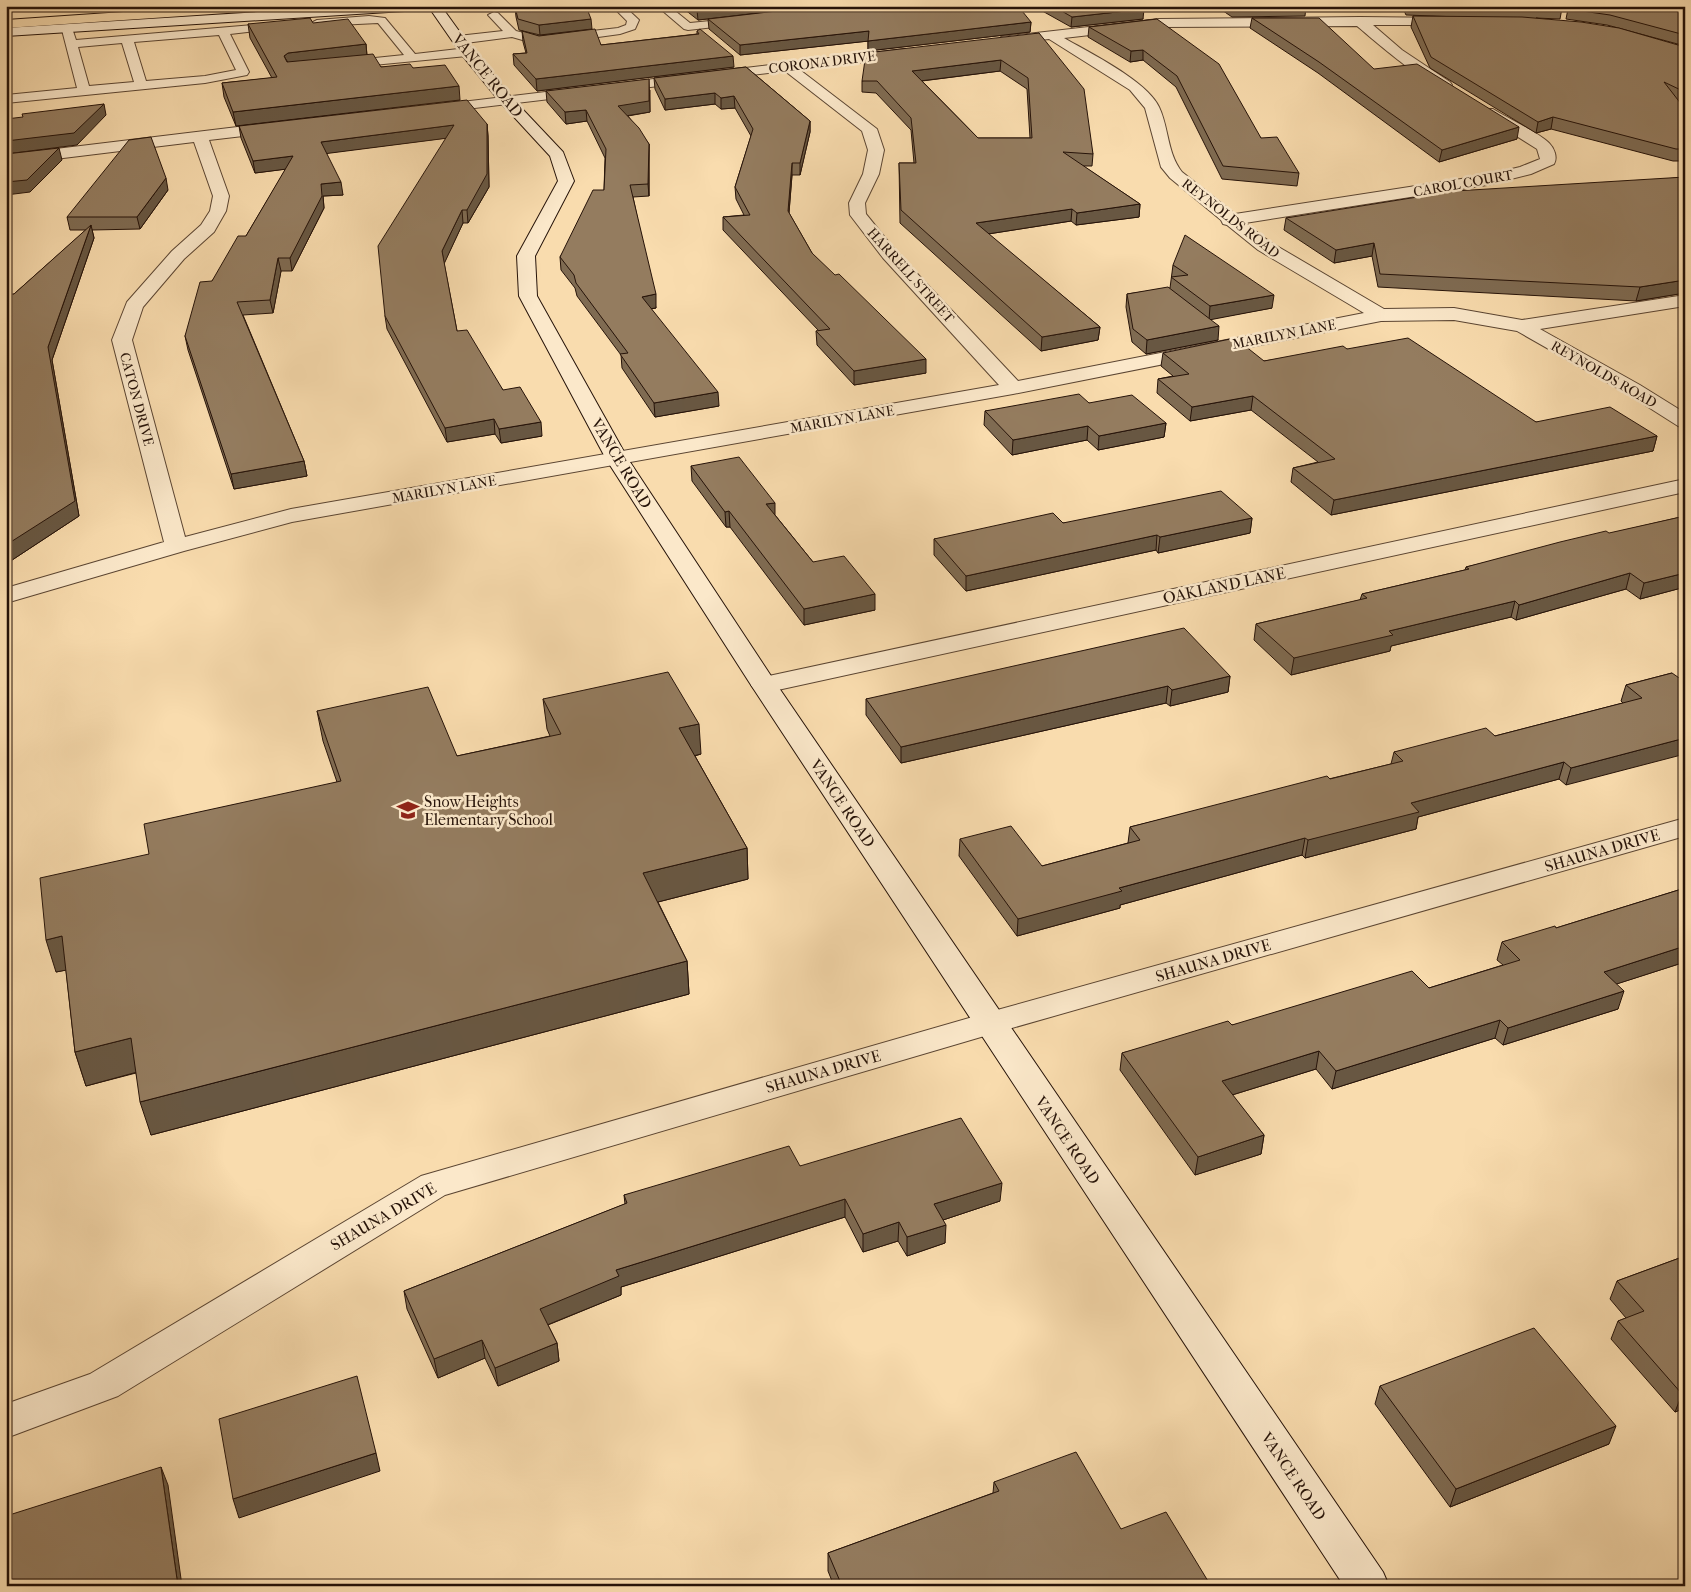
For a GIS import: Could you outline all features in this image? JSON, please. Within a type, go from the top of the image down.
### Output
[{"type":"highway","points":[[6,13],[85,6]]},
{"type":"highway","points":[[6,24],[270,11]]},
{"type":"street","points":[[6,32],[270,11],[420,6]]},
{"type":"street","name":"VANCE ROAD","points":[[434,6],[506,100],[557,156],[566,181],[526,256],[528,296],[617,459],[764,685],[1368,1586]]},
{"type":"street","points":[[1360,21],[1397,53],[1455,92]]},
{"type":"street","points":[[992,42],[1159,23],[1463,21]]},
{"type":"street","name":"REYNOLDS ROAD","points":[[1051,35],[1135,87],[1152,107],[1167,164],[1176,175],[1229,220],[1264,246],[1380,315]]},
{"type":"street","name":"CORONA DRIVE","points":[[417,111],[915,51]]},
{"type":"street","name":"HARRELL STREET","points":[[788,67],[869,129],[876,150],[872,174],[857,203],[858,215],[889,254],[1013,388]]},
{"type":"street","name":"CAROL COURT","points":[[1229,220],[1487,180],[1525,171],[1548,161],[1548,154],[1544,146],[1471,102]]},
{"type":"street","points":[[6,160],[289,126]]},
{"type":"street","name":"CATON DRIVE","points":[[176,546],[122,340],[134,306],[178,255],[208,228],[218,211],[221,196],[200,137]]},
{"type":"street","name":"MARILYN LANE","points":[[6,596],[176,546],[292,516],[1013,388],[1380,315],[1454,314],[1522,326],[1685,300]]},
{"type":"street","name":"REYNOLDS ROAD","points":[[1522,326],[1633,389],[1685,422]]},
{"type":"street","name":"OAKLAND LANE","points":[[764,685],[1685,485]]},
{"type":"street","name":"SHAUNA DRIVE","points":[[6,1421],[104,1384],[433,1185],[990,1023],[1685,827]]},
{"type":"lane","points":[[494,15],[512,33],[540,41],[620,31],[631,27],[633,20],[617,6]]},
{"type":"lane","points":[[662,6],[688,27],[755,19]]},
{"type":"lane","points":[[270,11],[277,26]]},
{"type":"lane","points":[[72,44],[369,19],[381,20],[412,58]]},
{"type":"lane","points":[[67,28],[84,91]]},
{"type":"lane","points":[[6,99],[141,85],[193,82],[243,72],[223,31]]},
{"type":"lane","points":[[334,66],[412,58],[512,33]]},
{"type":"lane","points":[[127,40],[141,85]]},
{"type":"building","points":[[586,6],[591,19],[539,25],[518,19],[515,7]]},
{"type":"building","points":[[693,6],[733,6],[697,10]]},
{"type":"building","points":[[820,6],[938,6],[941,9],[961,6],[1018,6],[1031,22],[868,41],[869,31],[740,45],[708,19]]},
{"type":"building","points":[[1053,6],[1140,6],[1144,9],[1072,17]]},
{"type":"building","points":[[1463,6],[1561,6],[1562,8]]},
{"type":"building","points":[[1572,6],[1685,6],[1685,35],[1610,15],[1568,9]]},
{"type":"building","points":[[1413,16],[1522,17],[1581,22],[1619,28],[1685,47],[1685,92],[1664,82],[1685,109],[1685,149],[1676,149],[1553,117],[1538,122],[1431,57]]},
{"type":"building","points":[[310,18],[313,23],[348,19],[366,44],[288,53],[284,56],[287,62],[373,54],[381,67],[410,64],[413,68],[445,65],[459,86],[233,112],[222,83],[277,77],[248,24]]},
{"type":"building","points":[[1252,18],[1319,18],[1374,69],[1417,64],[1519,127],[1442,150],[1319,62]]},
{"type":"building","points":[[1157,19],[1219,64],[1261,138],[1277,137],[1299,173],[1223,166],[1177,76],[1143,50],[1131,51],[1089,27]]},
{"type":"building","points":[[595,29],[601,45],[699,34],[697,31],[700,29],[733,56],[536,79],[513,54],[527,53],[522,31],[539,36]]},
{"type":"building","points":[[1039,33],[1084,89],[1093,154],[1063,152],[1140,204],[1077,213],[1072,209],[976,223],[1100,327],[1042,337],[901,210],[899,163],[916,163],[911,118],[877,81],[862,81],[866,53]],"holes":[[[1001,60],[1028,78],[1032,138],[978,138],[912,71]]]},
{"type":"building","points":[[746,67],[810,121],[800,163],[792,163],[788,211],[812,253],[835,275],[839,274],[926,359],[854,371],[816,331],[830,329],[723,217],[750,215],[735,187],[753,129],[734,96],[721,98],[715,93],[665,99],[654,78]]},
{"type":"building","points":[[649,79],[649,101],[618,106],[639,128],[649,144],[648,184],[630,185],[656,294],[642,297],[718,392],[654,403],[620,354],[628,353],[576,283],[574,275],[560,257],[593,190],[604,190],[606,149],[586,110],[565,112],[546,91]]},
{"type":"building","points":[[467,100],[487,124],[487,174],[467,210],[462,210],[442,251],[457,331],[467,330],[503,390],[520,387],[541,422],[499,429],[494,419],[445,428],[385,316],[378,246],[454,125],[321,142],[341,182],[321,184],[322,196],[290,258],[278,258],[270,300],[237,302],[304,461],[231,474],[185,336],[200,282],[212,281],[238,236],[246,236],[293,156],[253,161],[239,126]]},
{"type":"building","points":[[104,104],[74,133],[6,141],[6,119],[23,117],[22,114]]},
{"type":"building","points":[[151,137],[166,178],[137,217],[67,217],[129,140]]},
{"type":"building","points":[[59,148],[27,180],[6,182],[6,154]]},
{"type":"building","points":[[1685,177],[1685,280],[1640,287],[1380,274],[1374,243],[1336,250],[1286,218],[1455,191]]},
{"type":"building","points":[[91,225],[48,347],[75,501],[6,545],[6,295],[14,294]]},
{"type":"building","points":[[1185,235],[1274,295],[1210,306],[1171,277],[1188,275],[1173,265]]},
{"type":"building","points":[[1168,287],[1219,326],[1147,340],[1133,329],[1127,294]]},
{"type":"building","points":[[1235,338],[1264,361],[1343,346],[1347,349],[1408,338],[1536,422],[1610,407],[1657,436],[1334,500],[1293,468],[1335,459],[1253,396],[1192,407],[1158,379],[1189,374],[1163,353]]},
{"type":"building","points":[[1079,394],[1089,403],[1132,395],[1166,423],[1099,436],[1088,426],[1013,440],[985,411]]},
{"type":"building","points":[[739,457],[775,503],[766,504],[813,562],[844,556],[875,594],[804,609],[729,511],[725,512],[691,466]]},
{"type":"building","points":[[1221,491],[1252,518],[1160,537],[1157,535],[966,576],[934,539],[1053,513],[1063,523]]},
{"type":"building","points":[[1685,516],[1685,573],[1644,583],[1630,573],[1519,605],[1515,601],[1389,631],[1393,635],[1294,658],[1256,624],[1367,598],[1362,594],[1469,569],[1466,567],[1560,542]]},
{"type":"building","points":[[1184,628],[1230,676],[1172,690],[1168,686],[901,747],[866,699]]},
{"type":"building","points":[[668,672],[699,724],[679,728],[747,848],[643,873],[687,961],[140,1102],[131,1038],[75,1052],[62,936],[46,940],[40,878],[149,854],[144,824],[341,781],[317,711],[428,687],[457,756],[561,734],[543,699]]},
{"type":"building","points":[[1672,673],[1685,682],[1685,738],[1571,768],[1564,762],[1411,803],[1419,812],[1308,840],[1305,838],[1119,888],[1122,891],[1018,919],[960,839],[1011,826],[1042,866],[1140,840],[1130,827],[1327,776],[1330,779],[1403,761],[1394,752],[1486,728],[1495,736],[1642,698],[1626,685]]},
{"type":"building","points":[[1685,888],[1685,946],[1604,972],[1624,991],[1508,1028],[1500,1020],[1336,1071],[1319,1051],[1222,1081],[1264,1135],[1198,1157],[1122,1053],[1228,1021],[1232,1025],[1412,971],[1429,988],[1520,960],[1502,942],[1555,926],[1556,928]]},
{"type":"building","points":[[961,1118],[1002,1183],[934,1204],[946,1225],[907,1237],[899,1222],[863,1234],[845,1199],[616,1270],[619,1276],[540,1309],[557,1343],[495,1368],[482,1340],[434,1359],[404,1291],[627,1203],[624,1195],[789,1146],[800,1166]]},
{"type":"building","points":[[1685,1256],[1685,1393],[1682,1394],[1618,1321],[1644,1311],[1617,1281]]},
{"type":"building","points":[[1534,1328],[1616,1426],[1456,1489],[1380,1386]]},
{"type":"building","points":[[357,1376],[376,1453],[233,1499],[219,1419]]},
{"type":"building","points":[[1076,1452],[1121,1529],[1166,1512],[1211,1586],[842,1586],[828,1553],[999,1491],[994,1482]]},
{"type":"building","points":[[161,1467],[178,1586],[6,1586],[6,1516]]},
{"type":"place","name":"Snow Heights Elementary School","points":[[408,810]]}]
